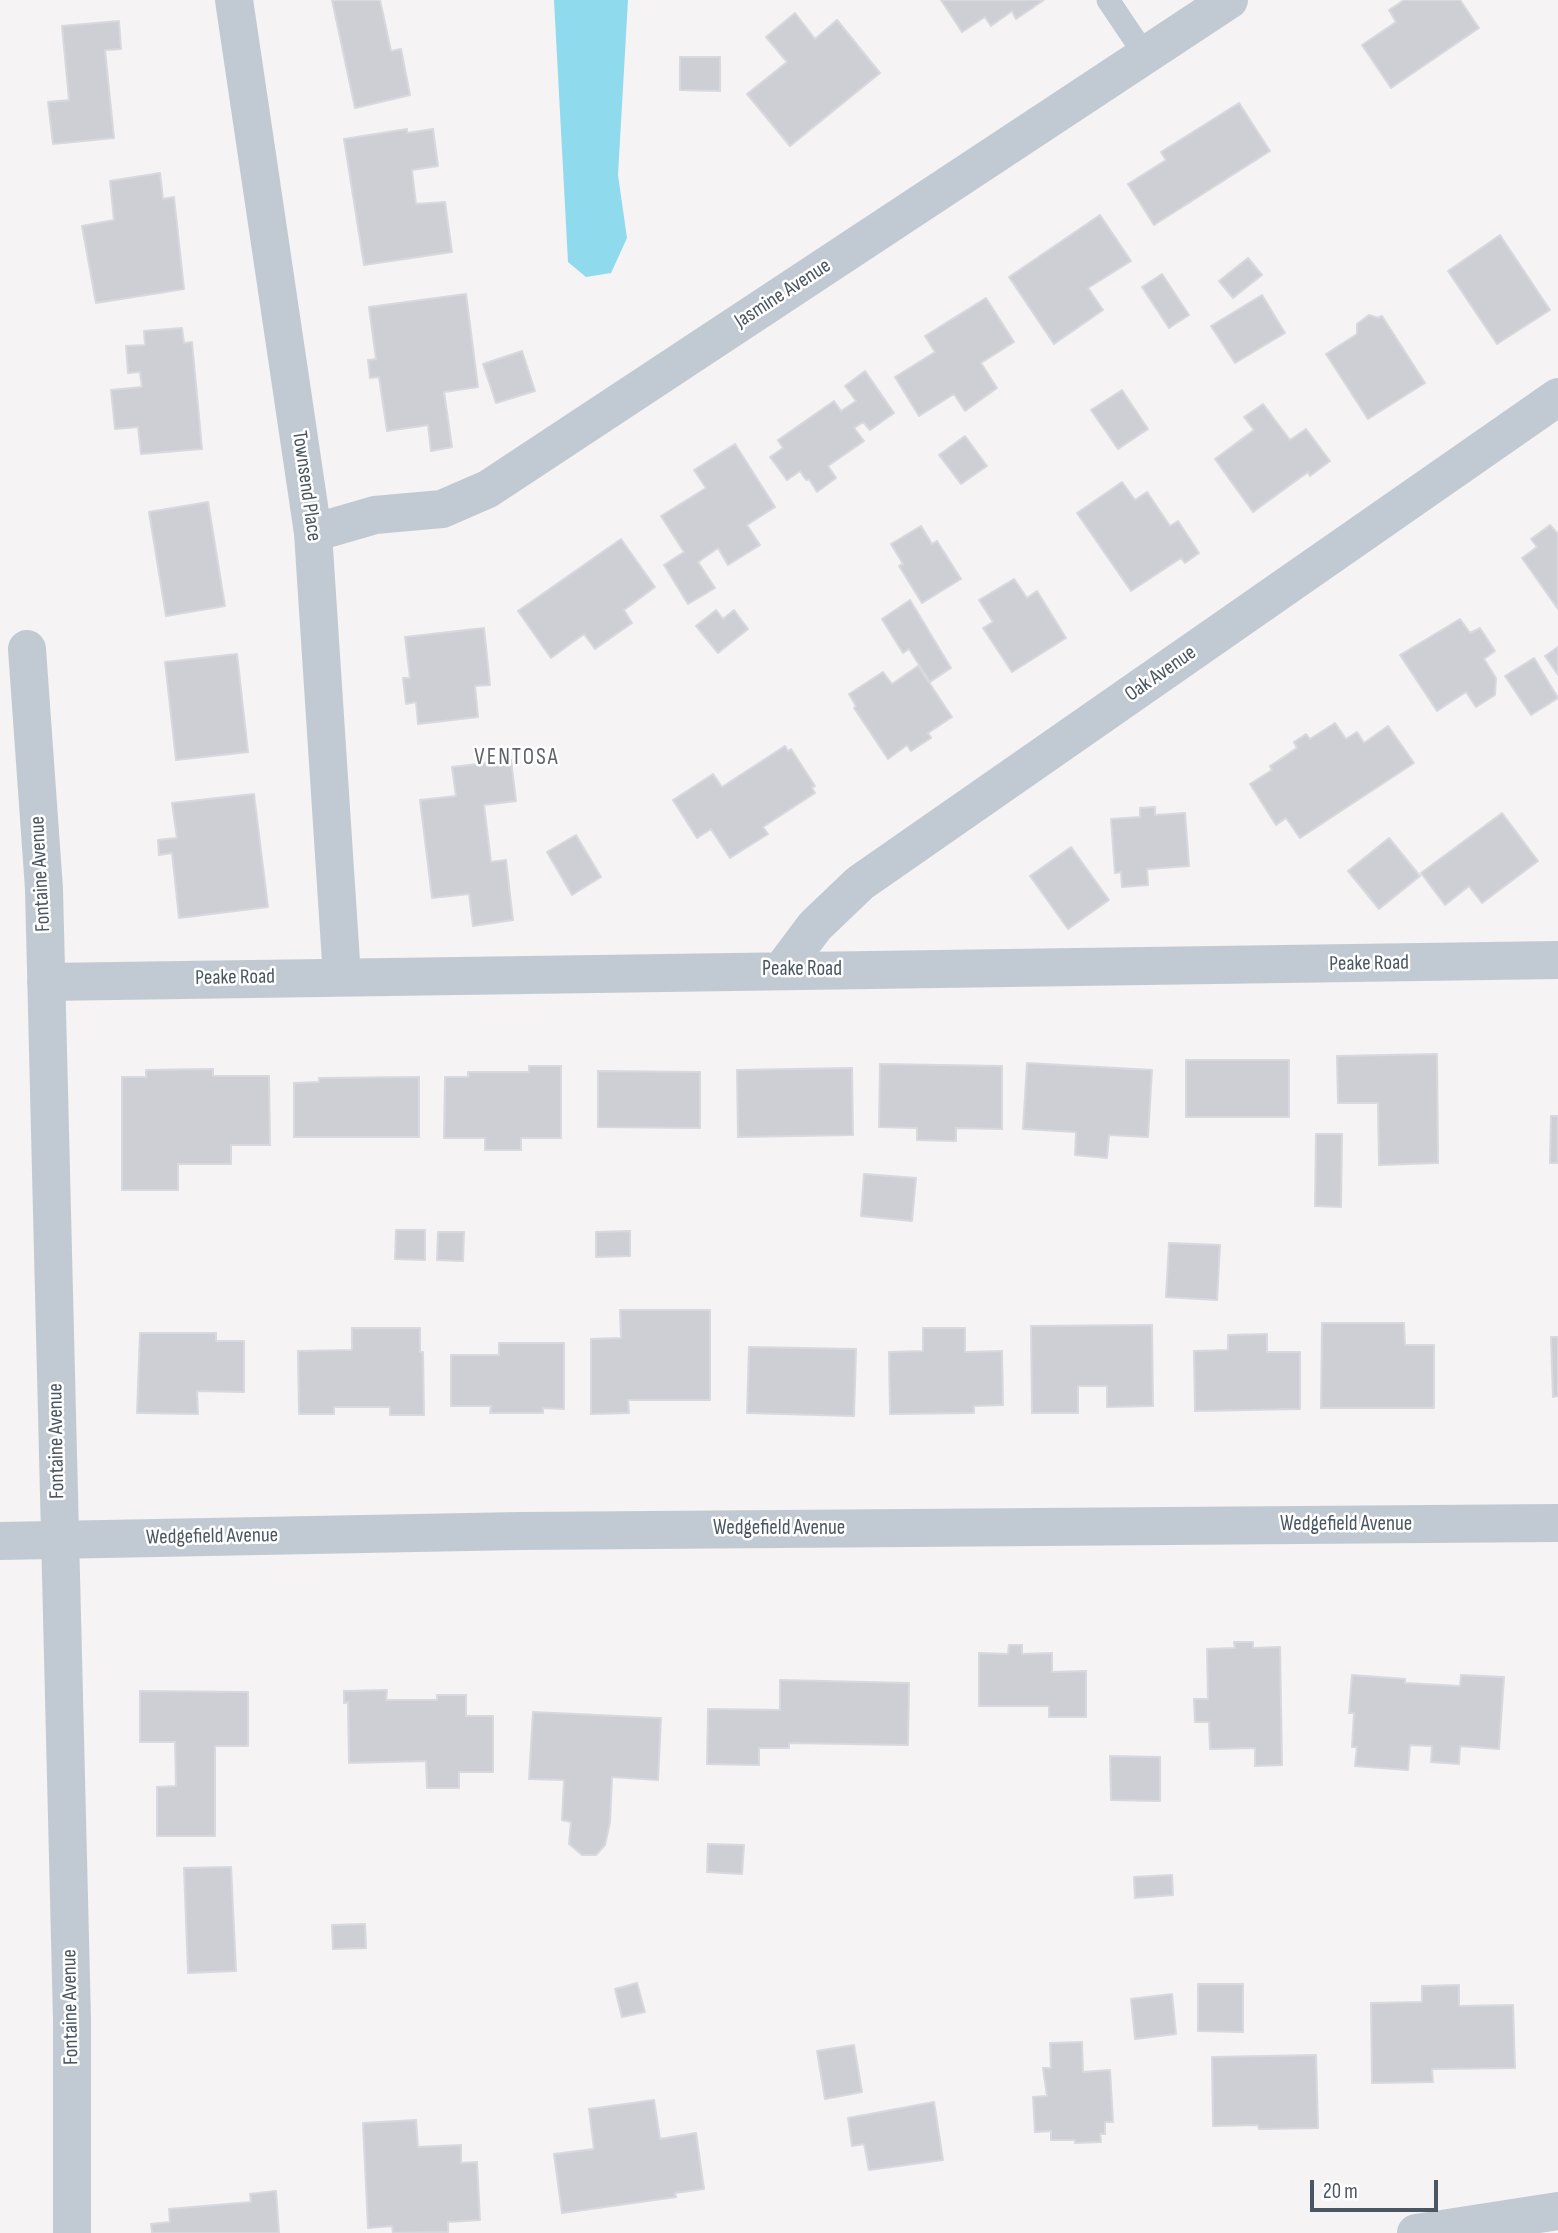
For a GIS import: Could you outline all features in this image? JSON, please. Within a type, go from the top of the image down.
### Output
[{"type":"street","name":"Townsend Place","points":[[234,0],[313,533],[342,977]]},
{"type":"street","name":"Jasmine Avenue","points":[[313,533],[376,515],[442,509],[488,489],[1229,0]]},
{"type":"street","name":"Oak Avenue","points":[[782,970],[815,926],[860,883],[1558,397]]},
{"type":"street","name":"Fontaine Avenue","points":[[27,649],[44,889],[72,2005],[72,2233]]},
{"type":"street","name":"Peake Road","points":[[46,982],[1558,960]]},
{"type":"street","name":"Wedgefield Avenue","points":[[0,1541],[520,1531],[1558,1523]]},
{"type":"street","points":[[1416,2233],[1558,2211]]},
{"type":"lane","points":[[1108,0],[1145,55]]},
{"type":"water","points":[[554,0],[628,0],[618,175],[627,238],[611,273],[586,277],[568,262]]},
{"type":"building","points":[[332,0],[380,0],[391,51],[401,49],[410,95],[355,108]]},
{"type":"building","points":[[941,0],[1044,0],[1016,19],[1012,11],[991,26],[985,17],[962,32]]},
{"type":"building","points":[[1404,0],[1460,0],[1479,28],[1391,88],[1362,45],[1396,22],[1389,10]]},
{"type":"building","points":[[795,13],[815,39],[837,20],[880,73],[790,146],[747,94],[787,62],[766,37]]},
{"type":"building","points":[[119,21],[121,49],[105,50],[114,138],[53,144],[48,102],[69,100],[62,26]]},
{"type":"building","points":[[680,57],[720,57],[720,91],[680,90]]},
{"type":"building","points":[[1239,103],[1270,151],[1154,225],[1128,184],[1166,160],[1161,152]]},
{"type":"building","points":[[407,129],[407,133],[433,129],[438,166],[412,170],[416,204],[445,202],[452,252],[364,265],[344,139]]},
{"type":"building","points":[[160,173],[163,199],[174,197],[184,289],[96,303],[82,226],[114,220],[110,181]]},
{"type":"building","points":[[1100,215],[1131,261],[1088,288],[1103,310],[1054,344],[1009,277]]},
{"type":"building","points":[[1500,235],[1550,310],[1497,344],[1448,271]]},
{"type":"building","points":[[1248,258],[1262,275],[1233,298],[1219,281]]},
{"type":"building","points":[[1162,274],[1189,315],[1169,328],[1142,287]]},
{"type":"building","points":[[466,294],[478,387],[444,392],[452,447],[431,451],[428,425],[387,431],[379,377],[370,378],[368,360],[376,359],[369,307]]},
{"type":"building","points":[[1262,295],[1285,333],[1235,363],[1211,326]]},
{"type":"building","points":[[986,298],[1014,342],[981,363],[997,388],[965,411],[954,394],[919,416],[895,377],[935,352],[925,336]]},
{"type":"building","points":[[1369,315],[1378,318],[1382,316],[1425,383],[1368,419],[1326,354],[1357,334],[1357,324]]},
{"type":"building","points":[[182,328],[184,343],[192,342],[202,449],[141,454],[138,427],[115,429],[111,390],[142,387],[140,372],[128,373],[126,346],[145,345],[144,331]]},
{"type":"building","points":[[522,351],[535,391],[496,403],[483,364]]},
{"type":"building","points":[[865,371],[894,413],[870,430],[863,422],[854,428],[864,441],[828,466],[836,478],[817,492],[800,471],[787,480],[770,457],[783,448],[778,440],[834,401],[841,411],[856,401],[845,386]]},
{"type":"building","points":[[1122,390],[1148,429],[1118,449],[1091,410]]},
{"type":"building","points":[[1263,404],[1290,440],[1306,429],[1330,461],[1310,476],[1308,472],[1253,512],[1215,459],[1254,430],[1244,417]]},
{"type":"building","points":[[965,436],[987,466],[961,484],[939,455]]},
{"type":"building","points":[[735,444],[775,507],[747,525],[760,545],[728,565],[718,548],[698,562],[715,588],[688,604],[664,565],[684,552],[661,516],[706,488],[694,470]]},
{"type":"building","points":[[1122,482],[1135,500],[1147,492],[1170,526],[1178,521],[1199,553],[1185,563],[1181,558],[1131,591],[1077,513]]},
{"type":"building","points":[[208,502],[225,606],[166,616],[149,512]]},
{"type":"building","points":[[1550,525],[1558,534],[1558,609],[1522,558],[1537,547],[1531,539]]},
{"type":"building","points":[[921,526],[932,544],[937,541],[961,579],[922,603],[899,566],[903,564],[891,544]]},
{"type":"building","points":[[621,539],[655,587],[624,610],[632,623],[595,649],[584,634],[551,658],[518,611]]},
{"type":"building","points":[[1014,579],[1027,598],[1037,591],[1066,638],[1012,672],[983,628],[993,622],[979,600]]},
{"type":"building","points":[[910,600],[951,668],[930,682],[909,649],[903,653],[882,619]]},
{"type":"building","points":[[716,610],[723,619],[734,610],[748,629],[718,653],[696,626]]},
{"type":"building","points":[[1460,619],[1470,633],[1480,628],[1495,651],[1484,659],[1496,678],[1495,695],[1476,707],[1466,692],[1437,711],[1400,655]]},
{"type":"building","points":[[484,628],[490,685],[475,686],[478,717],[418,724],[416,702],[406,704],[403,678],[410,678],[405,637]]},
{"type":"building","points":[[1558,647],[1558,675],[1545,656]]},
{"type":"building","points":[[237,654],[248,752],[176,760],[165,662]]},
{"type":"building","points":[[1534,658],[1558,698],[1531,715],[1505,676]]},
{"type":"building","points":[[918,666],[952,717],[928,733],[931,738],[911,751],[907,745],[888,759],[854,708],[856,706],[849,694],[883,672],[892,684]]},
{"type":"building","points":[[1335,723],[1346,739],[1357,732],[1364,743],[1388,726],[1414,763],[1300,838],[1286,818],[1276,825],[1250,784],[1272,770],[1270,766],[1297,748],[1294,742],[1306,734],[1310,739]]},
{"type":"building","points":[[785,746],[788,751],[791,749],[815,786],[812,788],[815,793],[763,827],[768,834],[730,858],[711,829],[697,838],[673,800],[713,774],[722,787]]},
{"type":"building","points":[[511,760],[516,801],[484,805],[491,862],[506,860],[513,920],[473,926],[469,894],[432,898],[420,800],[456,796],[452,767]]},
{"type":"building","points":[[254,794],[268,907],[179,918],[172,853],[159,855],[158,840],[177,838],[172,803]]},
{"type":"building","points":[[1155,807],[1155,815],[1185,813],[1189,866],[1147,869],[1148,885],[1122,887],[1121,872],[1115,873],[1111,819],[1140,817],[1140,808]]},
{"type":"building","points":[[1502,813],[1538,861],[1482,903],[1469,886],[1445,905],[1421,873]]},
{"type":"building","points":[[576,835],[601,877],[572,895],[547,852]]},
{"type":"building","points":[[1389,838],[1420,876],[1379,909],[1348,871]]},
{"type":"building","points":[[1071,847],[1109,900],[1068,929],[1030,876]]},
{"type":"building","points":[[1437,1054],[1438,1163],[1379,1165],[1378,1103],[1338,1103],[1337,1056]]},
{"type":"building","points":[[1186,1060],[1289,1060],[1289,1117],[1186,1117]]},
{"type":"building","points":[[1027,1063],[1152,1070],[1148,1137],[1109,1135],[1107,1158],[1075,1155],[1076,1132],[1023,1129]]},
{"type":"building","points":[[880,1064],[1002,1066],[1002,1129],[956,1128],[956,1141],[917,1140],[917,1128],[879,1127]]},
{"type":"building","points":[[529,1066],[561,1066],[561,1138],[521,1138],[521,1150],[485,1150],[485,1138],[444,1138],[445,1077],[468,1077],[468,1072],[529,1072]]},
{"type":"building","points":[[852,1068],[853,1135],[738,1137],[737,1070]]},
{"type":"building","points":[[213,1069],[213,1076],[269,1076],[270,1145],[231,1145],[231,1164],[178,1164],[178,1190],[122,1190],[122,1077],[146,1077],[146,1070]]},
{"type":"building","points":[[598,1071],[700,1072],[700,1128],[598,1127]]},
{"type":"building","points":[[419,1077],[419,1137],[294,1137],[294,1083],[319,1082],[319,1078]]},
{"type":"building","points":[[1551,1116],[1558,1116],[1558,1163],[1550,1163]]},
{"type":"building","points":[[1316,1134],[1342,1134],[1341,1207],[1315,1206]]},
{"type":"building","points":[[864,1174],[916,1178],[912,1221],[861,1216]]},
{"type":"building","points":[[396,1230],[425,1230],[425,1260],[395,1259]]},
{"type":"building","points":[[630,1231],[630,1256],[596,1257],[596,1232]]},
{"type":"building","points":[[438,1232],[464,1232],[463,1261],[437,1260]]},
{"type":"building","points":[[1169,1243],[1220,1245],[1217,1300],[1166,1297]]},
{"type":"building","points":[[620,1310],[710,1310],[710,1400],[628,1400],[629,1413],[591,1414],[591,1339],[621,1338]]},
{"type":"building","points":[[1322,1323],[1404,1323],[1405,1345],[1434,1345],[1434,1408],[1321,1408]]},
{"type":"building","points":[[1152,1325],[1153,1406],[1107,1407],[1107,1386],[1078,1386],[1078,1413],[1032,1413],[1031,1326]]},
{"type":"building","points":[[352,1328],[420,1328],[424,1415],[390,1415],[390,1407],[334,1407],[334,1414],[299,1414],[298,1351],[352,1350]]},
{"type":"building","points":[[923,1328],[965,1328],[965,1352],[1002,1351],[1003,1405],[974,1406],[974,1413],[890,1414],[889,1352],[923,1351]]},
{"type":"building","points":[[140,1333],[216,1333],[216,1341],[244,1341],[244,1392],[197,1391],[198,1414],[137,1413]]},
{"type":"building","points":[[1267,1334],[1267,1352],[1300,1352],[1300,1409],[1195,1411],[1194,1351],[1228,1350],[1228,1335]]},
{"type":"building","points":[[1551,1337],[1558,1337],[1558,1396],[1553,1397]]},
{"type":"building","points":[[499,1343],[564,1343],[564,1409],[543,1408],[543,1413],[490,1413],[491,1406],[451,1406],[451,1355],[499,1355]]},
{"type":"building","points":[[749,1347],[856,1349],[854,1416],[747,1413]]},
{"type":"building","points":[[1234,1642],[1253,1642],[1253,1648],[1280,1647],[1282,1765],[1255,1766],[1255,1748],[1210,1749],[1209,1722],[1195,1722],[1194,1699],[1208,1699],[1207,1649],[1235,1648]]},
{"type":"building","points":[[1009,1645],[1022,1645],[1022,1654],[1052,1653],[1052,1672],[1086,1671],[1086,1717],[1049,1717],[1049,1706],[979,1706],[979,1653],[1008,1654]]},
{"type":"building","points":[[1352,1675],[1405,1679],[1405,1683],[1460,1686],[1461,1675],[1504,1677],[1499,1749],[1460,1746],[1459,1764],[1431,1762],[1432,1746],[1410,1745],[1408,1770],[1355,1766],[1357,1747],[1352,1747],[1354,1713],[1349,1713]]},
{"type":"building","points":[[780,1680],[909,1683],[908,1745],[789,1743],[789,1748],[759,1748],[759,1765],[707,1764],[708,1709],[780,1710]]},
{"type":"building","points":[[387,1690],[386,1700],[437,1700],[437,1695],[466,1695],[466,1716],[493,1716],[493,1772],[459,1772],[459,1788],[427,1788],[426,1761],[349,1763],[348,1702],[344,1703],[344,1691]]},
{"type":"building","points":[[140,1691],[248,1692],[248,1746],[215,1746],[215,1836],[157,1836],[157,1787],[176,1786],[175,1742],[140,1742]]},
{"type":"building","points":[[533,1712],[661,1718],[658,1780],[612,1777],[610,1822],[605,1845],[596,1855],[582,1855],[569,1844],[571,1822],[562,1820],[564,1780],[529,1779]]},
{"type":"building","points":[[1110,1756],[1160,1757],[1160,1801],[1111,1800]]},
{"type":"building","points":[[708,1844],[744,1845],[742,1874],[707,1872]]},
{"type":"building","points":[[231,1867],[236,1971],[188,1973],[184,1868]]},
{"type":"building","points":[[1172,1875],[1173,1895],[1135,1898],[1134,1877]]},
{"type":"building","points":[[365,1924],[366,1948],[333,1949],[332,1925]]},
{"type":"building","points":[[637,1983],[645,2012],[622,2017],[615,1989]]},
{"type":"building","points":[[1198,1984],[1243,1984],[1243,2032],[1198,2031]]},
{"type":"building","points":[[1459,1985],[1459,2006],[1513,2005],[1515,2068],[1432,2069],[1433,2082],[1372,2083],[1371,2003],[1422,2002],[1422,1986]]},
{"type":"building","points":[[1172,1994],[1176,2034],[1135,2039],[1131,1999]]},
{"type":"building","points":[[1082,2042],[1083,2072],[1110,2070],[1113,2122],[1105,2122],[1105,2134],[1100,2134],[1101,2142],[1051,2140],[1051,2131],[1035,2132],[1033,2097],[1047,2096],[1043,2068],[1051,2068],[1050,2043]]},
{"type":"building","points":[[854,2045],[862,2092],[825,2099],[817,2051]]},
{"type":"building","points":[[1316,2055],[1318,2128],[1259,2129],[1258,2125],[1213,2126],[1212,2057]]},
{"type":"building","points":[[654,2100],[660,2139],[696,2133],[704,2189],[675,2193],[676,2197],[562,2213],[554,2154],[594,2149],[589,2109]]},
{"type":"building","points":[[934,2102],[943,2160],[869,2170],[864,2144],[852,2146],[848,2118]]},
{"type":"building","points":[[416,2120],[418,2147],[461,2145],[461,2163],[477,2162],[480,2220],[448,2222],[448,2232],[393,2233],[392,2226],[368,2228],[363,2123]]},
{"type":"building","points":[[276,2191],[279,2233],[152,2233],[151,2224],[170,2222],[169,2209],[251,2202],[250,2194]]},
{"type":"district","name":"VENTOSA","points":[[517,758]]}]
